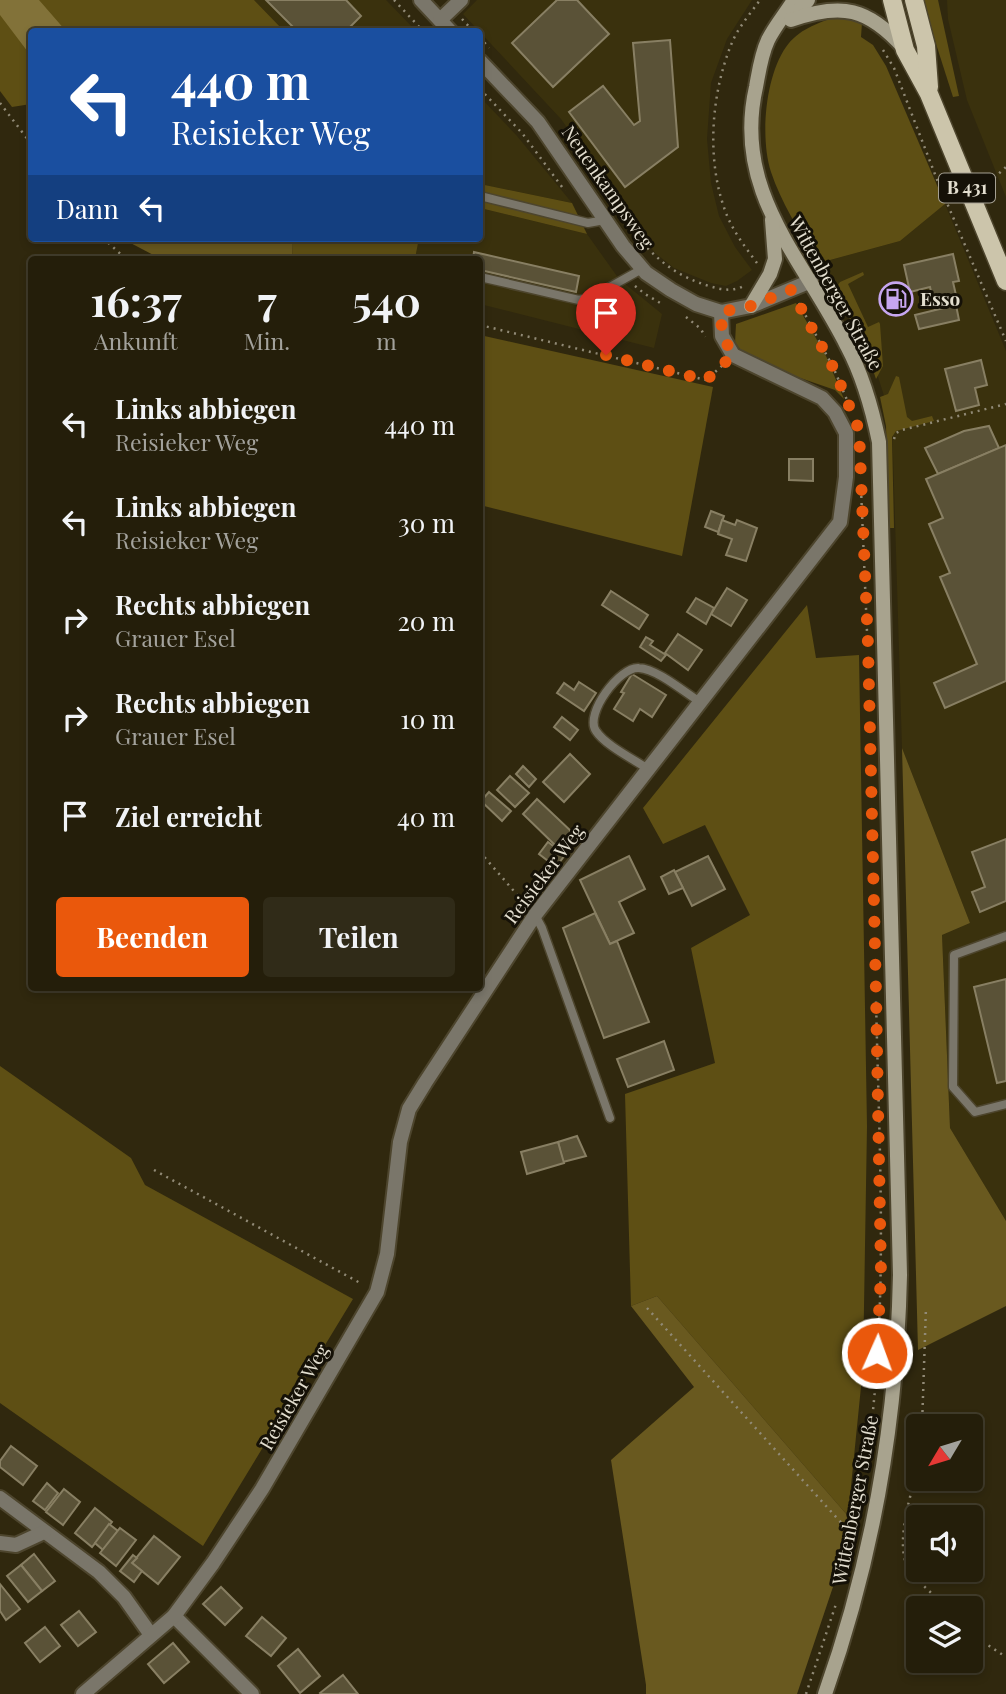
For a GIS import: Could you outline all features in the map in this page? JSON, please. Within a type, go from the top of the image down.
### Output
[{"type":"main road","name":"Wittenberger Straße","points":[[794,0],[769,39],[761,60],[750,110],[750,146],[757,181],[771,215],[848,346],[863,381],[879,442],[900,1275],[899,1337],[893,1404],[881,1480],[867,1550],[842,1644],[825,1694]]},
{"type":"main road","name":"Wittenberger Straße","points":[[757,80],[776,43],[808,0]]},
{"type":"main road","name":"B 431","points":[[892,0],[905,50],[929,94],[1006,281]]},
{"type":"main road","name":"B 431","points":[[914,0],[926,46],[929,94]]},
{"type":"main road","points":[[791,20],[815,11],[860,12],[889,31],[905,50]]},
{"type":"main road","points":[[751,306],[770,274],[775,259],[771,215]]},
{"type":"street","points":[[421,0],[447,28]]},
{"type":"street","points":[[440,20],[461,0]]},
{"type":"street","name":"Neuenkampsweg","points":[[483,64],[538,122],[622,246],[642,268],[671,290],[696,304],[721,312]]},
{"type":"street","points":[[733,355],[722,335],[721,312],[751,306],[811,281]]},
{"type":"street","name":"Reisieker Weg","points":[[83,1694],[173,1616],[213,1563],[262,1489],[377,1292],[387,1254],[400,1142],[409,1109],[535,915],[840,522],[846,477],[846,433],[835,412],[822,398],[733,355]]},
{"type":"street","points":[[0,1498],[99,1572],[124,1597],[151,1635]]},
{"type":"street","points":[[0,1543],[16,1545],[44,1532]]},
{"type":"street","points":[[173,1616],[253,1694]]},
{"type":"lane","points":[[483,197],[588,223],[605,220]]},
{"type":"lane","points":[[483,278],[579,300],[592,297],[642,268]]},
{"type":"lane","points":[[648,769],[604,739],[595,730],[592,722],[595,710],[621,673],[642,667],[700,702]]},
{"type":"lane","points":[[535,915],[610,1118]]},
{"type":"lane","points":[[1006,936],[954,955],[953,1087],[975,1112],[1006,1104]]},
{"type":"path","points":[[394,0],[420,28]]},
{"type":"path","points":[[760,0],[732,43],[718,85],[713,139],[717,182],[726,214],[741,242],[759,266],[770,274]]},
{"type":"path","points":[[483,40],[489,47]]},
{"type":"path","points":[[880,46],[894,68],[938,182],[1006,341]]},
{"type":"path","points":[[0,103],[28,140]]},
{"type":"path","points":[[994,178],[1006,167]]},
{"type":"path","points":[[592,171],[637,235],[661,262],[684,277],[726,290],[739,289],[749,282]]},
{"type":"path","points":[[107,242],[123,256]]},
{"type":"path","points":[[791,290],[834,369],[849,406]]},
{"type":"path","points":[[483,326],[706,380],[733,355]]},
{"type":"path","points":[[894,438],[902,430],[1006,404]]},
{"type":"path","points":[[860,481],[867,633]]},
{"type":"path","points":[[862,531],[883,533]]},
{"type":"path","points":[[483,855],[535,915]]},
{"type":"path","points":[[870,1444],[881,1273],[876,996]]},
{"type":"path","points":[[154,1170],[377,1292]]},
{"type":"path","points":[[922,1414],[926,1307]]},
{"type":"path","points":[[647,1308],[867,1550]]},
{"type":"path","points":[[913,1491],[903,1537],[904,1557],[909,1568],[936,1596]]},
{"type":"path","points":[[851,1547],[856,1527]]},
{"type":"path","points":[[806,1694],[839,1594]]},
{"type":"path","points":[[983,1642],[1006,1657]]},
{"type":"shaded area","points":[[0,0],[254,0],[281,28],[28,28],[28,104],[12,107],[0,91]]},
{"type":"shaded area","points":[[0,0],[39,0],[63,28],[28,28],[28,52],[0,15]]},
{"type":"shaded area","points":[[254,0],[386,0],[413,28],[281,28]]},
{"type":"shaded area","points":[[477,0],[752,0],[727,39],[711,83],[707,139],[711,183],[719,216],[735,247],[752,270],[726,286],[674,268],[655,253],[561,119],[483,35],[483,28],[476,28],[463,14]]},
{"type":"shaded area","points":[[922,0],[938,0],[959,96],[953,97]]},
{"type":"shaded area","points":[[947,0],[1006,0],[1006,197],[967,100],[948,19]]},
{"type":"shaded area","points":[[836,17],[862,23],[861,37],[873,45],[886,66],[945,204],[900,241],[819,263],[775,184],[768,158],[765,125],[773,74],[786,47],[802,32]]},
{"type":"shaded area","points":[[483,100],[517,136],[572,203],[483,185]]},
{"type":"shaded area","points":[[483,185],[572,203],[587,234],[483,209]]},
{"type":"shaded area","points":[[945,204],[1006,351],[1006,1221],[950,1128],[942,935],[970,923],[902,748],[892,421],[873,361],[819,263],[900,241]]},
{"type":"shaded area","points":[[483,209],[587,234],[619,279],[662,314],[654,348],[483,305],[483,256],[416,256],[418,242],[483,242]]},
{"type":"shaded area","points":[[129,242],[293,242],[292,256],[155,256]]},
{"type":"shaded area","points":[[293,242],[418,242],[416,256],[292,256]]},
{"type":"shaded area","points":[[863,272],[864,275],[848,284],[868,327],[879,322],[880,324],[883,366],[876,379],[867,352],[833,292],[840,282]]},
{"type":"shaded area","points":[[796,303],[826,356],[844,399],[835,390],[754,362],[735,343],[736,324]]},
{"type":"shaded area","points":[[483,336],[713,387],[682,556],[483,506]]},
{"type":"shaded area","points":[[896,376],[899,377],[907,417],[912,421],[932,416],[934,421],[896,431],[892,437],[894,528],[889,528],[886,426],[880,397],[888,394]]},
{"type":"shaded area","points":[[807,605],[816,658],[859,655],[867,1126],[863,1367],[848,1516],[657,1296],[631,1306],[625,1094],[715,1063],[691,948],[750,915],[705,825],[663,844],[643,808]]},
{"type":"shaded area","points":[[902,748],[970,923],[942,935],[950,1128],[1006,1221],[1006,1306],[918,1350]]},
{"type":"shaded area","points":[[0,1066],[131,1158],[145,1185],[353,1299],[203,1546],[0,1403]]},
{"type":"shaded area","points":[[657,1296],[848,1516],[840,1566],[797,1694],[646,1694],[611,1460],[694,1387],[631,1306]]},
{"type":"building","points":[[266,0],[346,0],[361,16],[349,28],[294,28]]},
{"type":"building","points":[[557,0],[577,0],[609,34],[553,87],[512,43]]},
{"type":"building","points":[[670,40],[678,147],[625,187],[569,112],[603,86],[634,125],[640,121],[633,43]]},
{"type":"building","points":[[474,252],[579,276],[576,292],[483,271],[483,256],[473,256]]},
{"type":"building","points":[[953,254],[959,281],[953,282],[958,304],[935,310],[930,287],[910,292],[904,265]]},
{"type":"building","points":[[956,305],[959,320],[919,329],[915,315]]},
{"type":"building","points":[[981,360],[987,385],[975,388],[979,405],[956,411],[945,369]]},
{"type":"building","points":[[989,426],[999,448],[938,474],[925,448],[964,431]]},
{"type":"building","points":[[1006,445],[1006,681],[945,708],[934,683],[977,664],[940,577],[950,573],[929,524],[943,518],[926,479]]},
{"type":"building","points":[[789,459],[813,459],[813,481],[789,480]]},
{"type":"building","points":[[711,511],[724,516],[718,532],[705,527]]},
{"type":"building","points":[[722,520],[735,525],[737,520],[757,528],[746,561],[726,555],[732,539],[718,534]]},
{"type":"building","points":[[727,588],[747,600],[731,626],[711,614]]},
{"type":"building","points":[[611,591],[648,615],[639,629],[602,605]]},
{"type":"building","points":[[696,598],[714,608],[706,624],[687,612]]},
{"type":"building","points":[[678,634],[702,650],[688,670],[665,653]]},
{"type":"building","points":[[646,637],[653,641],[650,645],[666,655],[661,661],[640,647]]},
{"type":"building","points":[[632,674],[666,695],[652,717],[640,709],[633,721],[614,709]]},
{"type":"building","points":[[579,682],[596,693],[584,711],[557,693],[564,683],[574,690]]},
{"type":"building","points":[[562,717],[578,730],[570,740],[554,727]]},
{"type":"building","points":[[570,754],[590,774],[564,802],[543,782]]},
{"type":"building","points":[[523,766],[536,779],[529,787],[516,774]]},
{"type":"building","points":[[510,776],[529,793],[515,807],[497,790]]},
{"type":"building","points":[[489,792],[511,811],[502,821],[483,803]]},
{"type":"building","points":[[537,799],[573,833],[558,848],[523,814]]},
{"type":"building","points":[[1006,839],[1006,901],[980,912],[972,892],[985,887],[972,852]]},
{"type":"building","points":[[548,842],[565,855],[556,867],[539,854]]},
{"type":"building","points":[[629,856],[645,889],[619,902],[634,933],[610,944],[580,880]]},
{"type":"building","points":[[708,856],[725,889],[692,906],[675,872]]},
{"type":"building","points":[[674,870],[683,888],[669,894],[661,877]]},
{"type":"building","points":[[595,913],[610,944],[617,941],[649,1022],[604,1038],[563,928]]},
{"type":"building","points":[[1006,979],[1006,1081],[997,1083],[974,987]]},
{"type":"building","points":[[664,1041],[674,1070],[628,1087],[617,1059]]},
{"type":"building","points":[[577,1136],[586,1156],[563,1162],[558,1142]]},
{"type":"building","points":[[558,1142],[564,1163],[527,1174],[521,1152]]},
{"type":"building","points":[[11,1446],[37,1466],[23,1485],[0,1467],[0,1461]]},
{"type":"building","points":[[47,1483],[58,1493],[45,1510],[33,1501]]},
{"type":"building","points":[[64,1489],[80,1502],[63,1525],[46,1512]]},
{"type":"building","points":[[95,1508],[112,1522],[92,1547],[75,1533]]},
{"type":"building","points":[[109,1524],[118,1531],[103,1550],[95,1543]]},
{"type":"building","points":[[120,1528],[136,1540],[116,1566],[100,1553]]},
{"type":"building","points":[[154,1536],[180,1557],[158,1584],[132,1563]]},
{"type":"building","points":[[34,1554],[55,1581],[42,1591],[21,1565]]},
{"type":"building","points":[[133,1555],[137,1558],[132,1563],[142,1571],[134,1582],[120,1571]]},
{"type":"building","points":[[21,1565],[42,1591],[28,1602],[7,1576]]},
{"type":"building","points":[[0,1584],[20,1609],[6,1620],[0,1611]]},
{"type":"building","points":[[221,1587],[242,1608],[225,1625],[203,1604]]},
{"type":"building","points":[[79,1611],[96,1632],[78,1646],[61,1625]]},
{"type":"building","points":[[262,1617],[286,1638],[271,1656],[246,1636]]},
{"type":"building","points":[[45,1627],[60,1646],[40,1662],[25,1643]]},
{"type":"building","points":[[173,1643],[189,1662],[164,1683],[148,1664]]},
{"type":"building","points":[[298,1649],[320,1676],[300,1693],[278,1666]]},
{"type":"building","points":[[343,1675],[358,1694],[320,1693]]},
{"type":"place","name":"Esso","points":[[896,299]]},
{"type":"route","points":[[606,355],[706,380],[733,355],[722,335],[721,312],[751,306],[791,290],[834,369],[859,430],[868,645],[876,993],[881,1273],[877,1353]]}]
